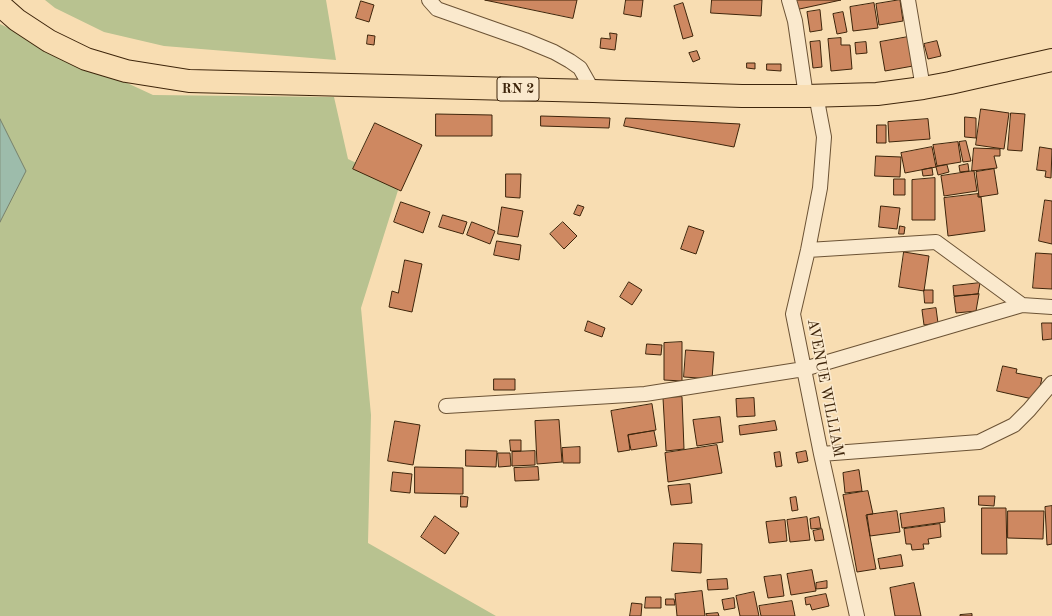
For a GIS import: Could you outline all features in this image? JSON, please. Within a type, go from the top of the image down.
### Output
[{"type":"highway","name":"RN 2","points":[[0,5],[17,20],[49,41],[86,59],[126,71],[189,81],[742,96],[811,96],[877,94],[923,88],[1052,60]]},
{"type":"street","points":[[422,0],[554,52],[580,68],[593,91]]},
{"type":"street","name":"AVENUE WILLIAM","points":[[789,0],[811,96],[824,137],[820,188],[808,250],[793,314],[821,454],[857,616]]},
{"type":"street","points":[[908,0],[923,88]]},
{"type":"street","points":[[808,250],[936,242],[1022,305]]},
{"type":"street","points":[[446,406],[645,394],[804,368],[1022,305],[1052,307]]},
{"type":"street","points":[[821,454],[980,442],[1014,425],[1052,383]]},
{"type":"green space","points":[[45,0],[326,0],[336,60],[164,46],[104,32],[55,8]]},
{"type":"green space","points":[[0,24],[153,95],[334,97],[348,159],[400,184],[361,308],[371,415],[368,543],[496,616],[0,616],[0,222],[25,171],[0,119]]},
{"type":"shaded area","points":[[0,119],[26,171],[0,222]]},
{"type":"building","points":[[485,0],[577,0],[573,18]]},
{"type":"building","points":[[626,0],[643,0],[641,17],[624,14]]},
{"type":"building","points":[[712,0],[762,0],[761,16],[711,13]]},
{"type":"building","points":[[793,0],[841,0],[795,10]]},
{"type":"building","points":[[900,0],[903,21],[879,25],[876,4]]},
{"type":"building","points":[[361,1],[374,5],[369,22],[356,18]]},
{"type":"building","points":[[683,3],[693,36],[683,39],[674,6]]},
{"type":"building","points":[[874,3],[878,28],[853,31],[850,7]]},
{"type":"building","points":[[820,10],[822,30],[810,32],[807,12]]},
{"type":"building","points":[[843,12],[847,32],[837,34],[833,14]]},
{"type":"building","points":[[610,33],[617,34],[615,50],[600,48],[601,38],[610,39]]},
{"type":"building","points":[[368,35],[375,36],[374,45],[367,44]]},
{"type":"building","points":[[908,37],[913,66],[885,71],[880,42]]},
{"type":"building","points":[[841,38],[841,45],[850,45],[852,69],[831,71],[828,39]]},
{"type":"building","points":[[820,41],[822,67],[813,68],[810,42]]},
{"type":"building","points":[[937,41],[941,56],[928,59],[924,44]]},
{"type":"building","points":[[866,42],[867,53],[856,54],[855,43]]},
{"type":"building","points":[[697,51],[700,59],[693,62],[689,53]]},
{"type":"building","points":[[747,63],[755,63],[755,69],[747,68]]},
{"type":"building","points":[[767,64],[781,64],[781,71],[767,70]]},
{"type":"building","points":[[981,109],[1009,113],[1004,149],[976,145]]},
{"type":"building","points":[[1011,113],[1025,114],[1022,151],[1008,150]]},
{"type":"building","points":[[436,114],[492,115],[492,136],[436,136]]},
{"type":"building","points":[[541,116],[610,118],[609,128],[541,126]]},
{"type":"building","points":[[965,117],[976,118],[976,138],[965,137]]},
{"type":"building","points":[[626,118],[740,124],[734,147],[624,126]]},
{"type":"building","points":[[928,119],[930,139],[889,142],[888,122]]},
{"type":"building","points":[[375,123],[422,145],[401,191],[353,169]]},
{"type":"building","points":[[877,125],[886,125],[886,143],[877,143]]},
{"type":"building","points":[[966,141],[971,161],[963,162],[959,142]]},
{"type":"building","points":[[958,142],[961,162],[937,166],[933,145]]},
{"type":"building","points":[[932,147],[936,167],[905,173],[901,153]]},
{"type":"building","points":[[1040,147],[1052,149],[1051,178],[1045,177],[1046,171],[1037,170]]},
{"type":"building","points":[[974,148],[1000,149],[1000,156],[994,156],[997,168],[972,171]]},
{"type":"building","points":[[876,156],[901,157],[900,177],[875,176]]},
{"type":"building","points":[[968,164],[969,171],[960,172],[959,166]]},
{"type":"building","points":[[947,165],[949,172],[938,175],[936,167]]},
{"type":"building","points":[[932,168],[933,175],[923,176],[922,170]]},
{"type":"building","points":[[994,169],[998,194],[979,197],[976,172]]},
{"type":"building","points":[[974,171],[977,191],[944,196],[941,176]]},
{"type":"building","points":[[506,174],[521,174],[520,198],[506,197]]},
{"type":"building","points":[[935,178],[935,220],[912,220],[912,180]]},
{"type":"building","points":[[894,179],[905,179],[905,195],[894,195]]},
{"type":"building","points":[[978,194],[978,197],[981,197],[985,231],[948,236],[944,198]]},
{"type":"building","points":[[1045,200],[1052,201],[1052,244],[1039,241]]},
{"type":"building","points":[[401,202],[430,212],[423,233],[394,222]]},
{"type":"building","points":[[578,205],[584,207],[580,216],[574,214]]},
{"type":"building","points":[[881,206],[900,208],[897,229],[879,227]]},
{"type":"building","points":[[502,207],[523,211],[518,237],[498,234]]},
{"type":"building","points":[[443,215],[467,222],[463,234],[439,227]]},
{"type":"building","points":[[472,222],[495,231],[490,244],[467,235]]},
{"type":"building","points":[[563,222],[577,236],[564,249],[550,234]]},
{"type":"building","points":[[689,226],[704,231],[696,254],[681,249]]},
{"type":"building","points":[[900,226],[905,227],[904,234],[899,234]]},
{"type":"building","points":[[497,241],[521,245],[519,260],[494,255]]},
{"type":"building","points":[[904,252],[929,256],[924,291],[899,287]]},
{"type":"building","points":[[1036,253],[1052,254],[1052,289],[1033,288]]},
{"type":"building","points":[[405,260],[422,264],[412,312],[389,307],[392,291],[398,293]]},
{"type":"building","points":[[629,282],[642,290],[632,305],[620,297]]},
{"type":"building","points":[[980,283],[978,294],[954,296],[953,286]]},
{"type":"building","points":[[924,290],[933,290],[933,303],[925,303]]},
{"type":"building","points":[[979,294],[976,311],[956,313],[954,297]]},
{"type":"building","points":[[936,308],[938,323],[924,325],[922,310]]},
{"type":"building","points":[[588,321],[605,328],[602,337],[585,331]]},
{"type":"building","points":[[1042,323],[1052,323],[1052,339],[1043,340]]},
{"type":"building","points":[[682,342],[682,381],[664,380],[664,343]]},
{"type":"building","points":[[647,344],[662,345],[661,355],[646,354]]},
{"type":"building","points":[[686,350],[714,352],[712,379],[684,377]]},
{"type":"building","points":[[1003,366],[1017,369],[1016,373],[1042,378],[1037,400],[997,391]]},
{"type":"building","points":[[494,379],[515,379],[515,390],[494,390]]},
{"type":"building","points":[[682,397],[684,449],[666,451],[663,398]]},
{"type":"building","points":[[754,398],[755,416],[737,417],[736,399]]},
{"type":"building","points":[[652,404],[656,430],[628,435],[630,450],[618,452],[611,411]]},
{"type":"building","points":[[720,417],[723,442],[697,446],[693,420]]},
{"type":"building","points":[[559,420],[562,462],[537,464],[535,421]]},
{"type":"building","points":[[395,421],[420,425],[413,465],[388,461]]},
{"type":"building","points":[[775,421],[777,430],[740,435],[739,426]]},
{"type":"building","points":[[654,431],[657,446],[631,450],[628,435]]},
{"type":"building","points":[[510,440],[521,440],[521,451],[511,451]]},
{"type":"building","points":[[717,445],[722,473],[668,482],[665,453]]},
{"type":"building","points":[[580,447],[580,463],[563,463],[562,448]]},
{"type":"building","points":[[466,450],[497,451],[496,467],[466,466]]},
{"type":"building","points":[[535,451],[535,465],[512,466],[512,452]]},
{"type":"building","points":[[806,451],[808,461],[798,463],[796,453]]},
{"type":"building","points":[[780,452],[782,466],[776,467],[774,453]]},
{"type":"building","points":[[498,453],[510,453],[511,466],[499,467]]},
{"type":"building","points":[[415,467],[463,468],[463,494],[415,493]]},
{"type":"building","points":[[538,467],[539,480],[515,481],[514,468]]},
{"type":"building","points":[[859,470],[862,491],[845,493],[843,473]]},
{"type":"building","points":[[393,472],[412,474],[410,493],[391,491]]},
{"type":"building","points":[[690,484],[692,503],[671,505],[668,486]]},
{"type":"building","points":[[868,491],[873,514],[866,515],[876,569],[857,572],[843,495]]},
{"type":"building","points":[[461,496],[468,497],[467,507],[461,507]]},
{"type":"building","points":[[979,496],[995,496],[994,506],[979,505]]},
{"type":"building","points":[[796,497],[798,510],[792,511],[790,498]]},
{"type":"building","points":[[1052,506],[1052,544],[1047,545],[1045,507]]},
{"type":"building","points":[[944,508],[945,522],[902,528],[900,514]]},
{"type":"building","points":[[982,508],[1006,508],[1007,554],[982,554]]},
{"type":"building","points":[[897,511],[900,532],[870,536],[867,515]]},
{"type":"building","points":[[1008,511],[1044,511],[1043,539],[1008,538]]},
{"type":"building","points":[[435,516],[459,533],[445,554],[421,537]]},
{"type":"building","points":[[807,517],[810,540],[790,542],[787,520]]},
{"type":"building","points":[[819,517],[821,528],[811,529],[810,519]]},
{"type":"building","points":[[785,520],[787,541],[769,543],[766,522]]},
{"type":"building","points":[[940,524],[941,537],[928,539],[929,544],[923,544],[924,549],[912,550],[911,544],[906,544],[904,529]]},
{"type":"building","points":[[822,529],[824,540],[815,541],[813,531]]},
{"type":"building","points":[[674,543],[702,544],[701,573],[672,571]]},
{"type":"building","points":[[901,555],[903,566],[880,569],[878,559]]},
{"type":"building","points":[[812,570],[816,591],[791,595],[787,574]]},
{"type":"building","points":[[781,575],[784,596],[768,598],[764,577]]},
{"type":"building","points":[[727,579],[728,589],[708,590],[707,580]]},
{"type":"building","points":[[827,581],[827,588],[816,589],[816,583]]},
{"type":"building","points":[[914,583],[921,616],[895,616],[890,588]]},
{"type":"building","points":[[702,591],[705,616],[677,616],[675,594]]},
{"type":"building","points":[[754,592],[759,616],[740,616],[736,596]]},
{"type":"building","points":[[826,594],[829,606],[812,610],[810,604],[806,605],[805,598]]},
{"type":"building","points":[[646,597],[661,597],[661,608],[645,608]]},
{"type":"building","points":[[734,598],[735,608],[724,610],[722,600]]},
{"type":"building","points":[[666,599],[674,599],[675,605],[666,605]]},
{"type":"building","points":[[792,601],[795,616],[761,616],[759,606]]},
{"type":"building","points":[[632,603],[642,604],[641,616],[630,616]]},
{"type":"building","points":[[718,613],[719,616],[707,616],[706,614]]},
{"type":"building","points":[[972,614],[972,616],[960,616],[960,615]]}]
